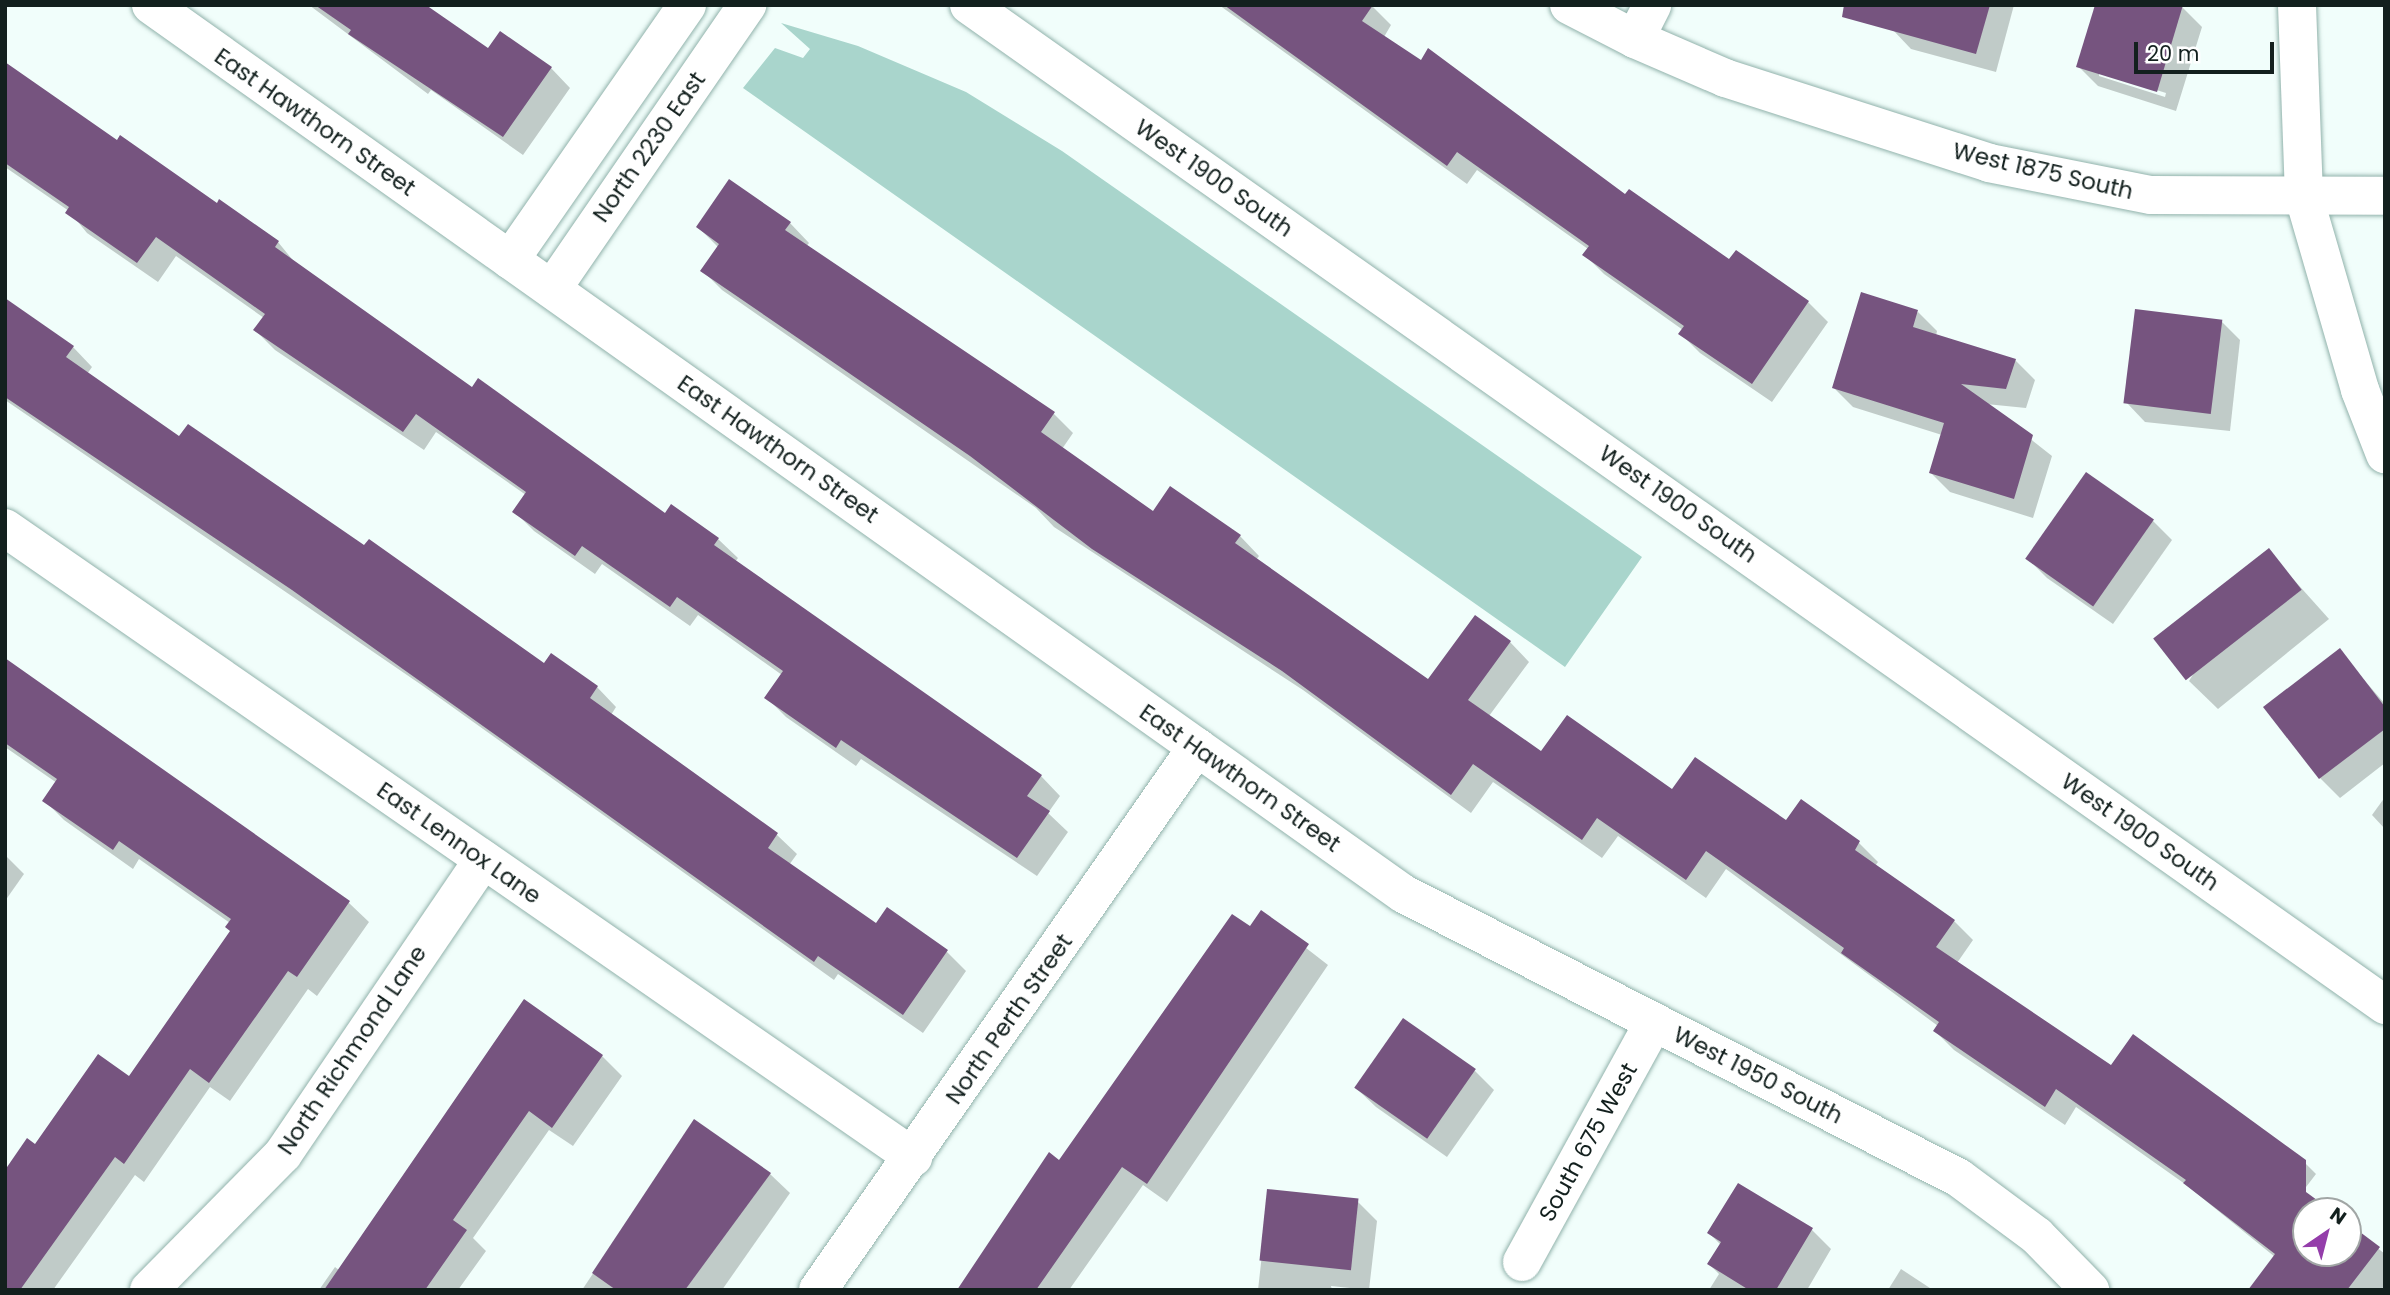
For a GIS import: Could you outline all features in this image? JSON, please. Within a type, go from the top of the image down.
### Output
[{"type":"street","name":"East Hawthorn Street","points":[[151,5],[1404,894]]},
{"type":"street","points":[[510,260],[687,5]]},
{"type":"street","name":"North 2230 East","points":[[552,289],[747,5]]},
{"type":"street","name":"West 1900 South","points":[[969,5],[2385,1005]]},
{"type":"street","name":"West 1875 South","points":[[1569,5],[1635,39],[1725,78],[1989,163],[2151,195],[2385,196]]},
{"type":"street","points":[[1635,39],[1652,5]]},
{"type":"street","points":[[2297,5],[2304,197],[2360,390],[2385,454]]},
{"type":"street","name":"East Lennox Lane","points":[[5,528],[913,1157]]},
{"type":"street","name":"North Perth Street","points":[[818,1290],[1197,747]]},
{"type":"street","name":"North Richmond Lane","points":[[149,1290],[283,1154],[483,860]]},
{"type":"street","name":"West 1950 South","points":[[1404,894],[1959,1178],[2037,1236],[2090,1290]]},
{"type":"street","name":"South 675 West","points":[[1522,1262],[1654,1022]]},
{"type":"green space","points":[[781,23],[858,46],[966,92],[1062,151],[1642,557],[1565,667],[743,88],[775,48],[803,58],[810,49]]},
{"type":"building","points":[[315,5],[426,5],[488,48],[500,31],[552,67],[503,137],[348,34],[351,30]]},
{"type":"building","points":[[1224,5],[1373,5],[1362,21],[1421,60],[1428,48],[1625,194],[1629,189],[1729,259],[1736,250],[1809,301],[1752,384],[1678,334],[1684,326],[1582,255],[1589,246],[1457,152],[1447,166]]},
{"type":"building","points":[[1844,5],[1990,5],[1976,54],[1842,17]]},
{"type":"building","points":[[2095,5],[2183,5],[2157,92],[2076,67]]},
{"type":"building","points":[[5,62],[117,140],[120,135],[217,203],[219,199],[279,241],[275,247],[472,387],[478,378],[665,513],[671,504],[719,538],[714,545],[1042,775],[1027,796],[1050,811],[1017,858],[841,740],[836,748],[764,698],[783,671],[677,597],[670,607],[582,546],[575,556],[512,512],[526,492],[416,414],[403,432],[253,330],[265,314],[156,237],[137,263],[65,213],[69,207],[5,163]]},
{"type":"building","points":[[729,179],[791,222],[785,230],[1055,412],[1041,432],[1153,511],[1170,486],[1241,535],[1235,543],[1428,679],[1475,615],[1511,641],[1468,700],[1541,751],[1567,715],[1672,789],[1695,757],[1786,820],[1801,799],[1860,841],[1855,850],[1955,920],[1936,947],[2111,1065],[2133,1034],[2306,1160],[2306,1192],[2313,1197],[2292,1197],[2292,1267],[2362,1267],[2362,1234],[2380,1247],[2347,1290],[2248,1290],[2275,1254],[2183,1183],[2186,1180],[2056,1089],[2045,1107],[1933,1031],[1939,1022],[1841,953],[1844,948],[1706,851],[1686,880],[1597,818],[1582,840],[1473,764],[1451,795],[1282,671],[1092,549],[970,456],[700,271],[719,244],[696,227]]},
{"type":"building","points":[[1861,292],[1918,310],[1913,327],[2016,359],[2006,389],[1961,384],[2033,435],[2014,499],[1929,473],[1944,423],[1832,388]]},
{"type":"building","points":[[5,298],[74,346],[66,357],[179,436],[188,424],[364,545],[369,539],[544,663],[551,653],[598,686],[590,698],[778,833],[768,848],[876,923],[887,907],[948,950],[903,1015],[818,956],[814,962],[292,590],[5,397]]},
{"type":"building","points":[[2135,309],[2222,320],[2211,414],[2123,403]]},
{"type":"building","points":[[2086,472],[2154,520],[2093,606],[2025,559]]},
{"type":"building","points":[[2269,548],[2302,590],[2186,680],[2153,639]]},
{"type":"building","points":[[2340,648],[2385,707],[2385,729],[2319,779],[2263,707]]},
{"type":"building","points":[[5,658],[350,901],[297,977],[288,971],[209,1083],[190,1069],[124,1164],[115,1157],[20,1290],[5,1290],[5,1170],[27,1138],[35,1144],[98,1054],[129,1076],[230,931],[225,927],[231,919],[119,841],[113,850],[42,801],[57,779],[5,743]]},
{"type":"building","points":[[1261,910],[1309,944],[1147,1184],[1122,1167],[1036,1290],[957,1290],[1049,1152],[1059,1160],[1232,914],[1250,926]]},
{"type":"building","points":[[524,999],[603,1055],[552,1128],[529,1111],[453,1220],[467,1230],[425,1290],[324,1290]]},
{"type":"building","points":[[1403,1018],[1476,1069],[1427,1139],[1354,1088]]},
{"type":"building","points":[[694,1119],[771,1173],[685,1290],[616,1290],[592,1273]]},
{"type":"building","points":[[1738,1183],[1813,1228],[1776,1290],[1749,1290],[1707,1264],[1721,1242],[1707,1233]]},
{"type":"building","points":[[1267,1189],[1358,1199],[1351,1270],[1259,1261]]}]
